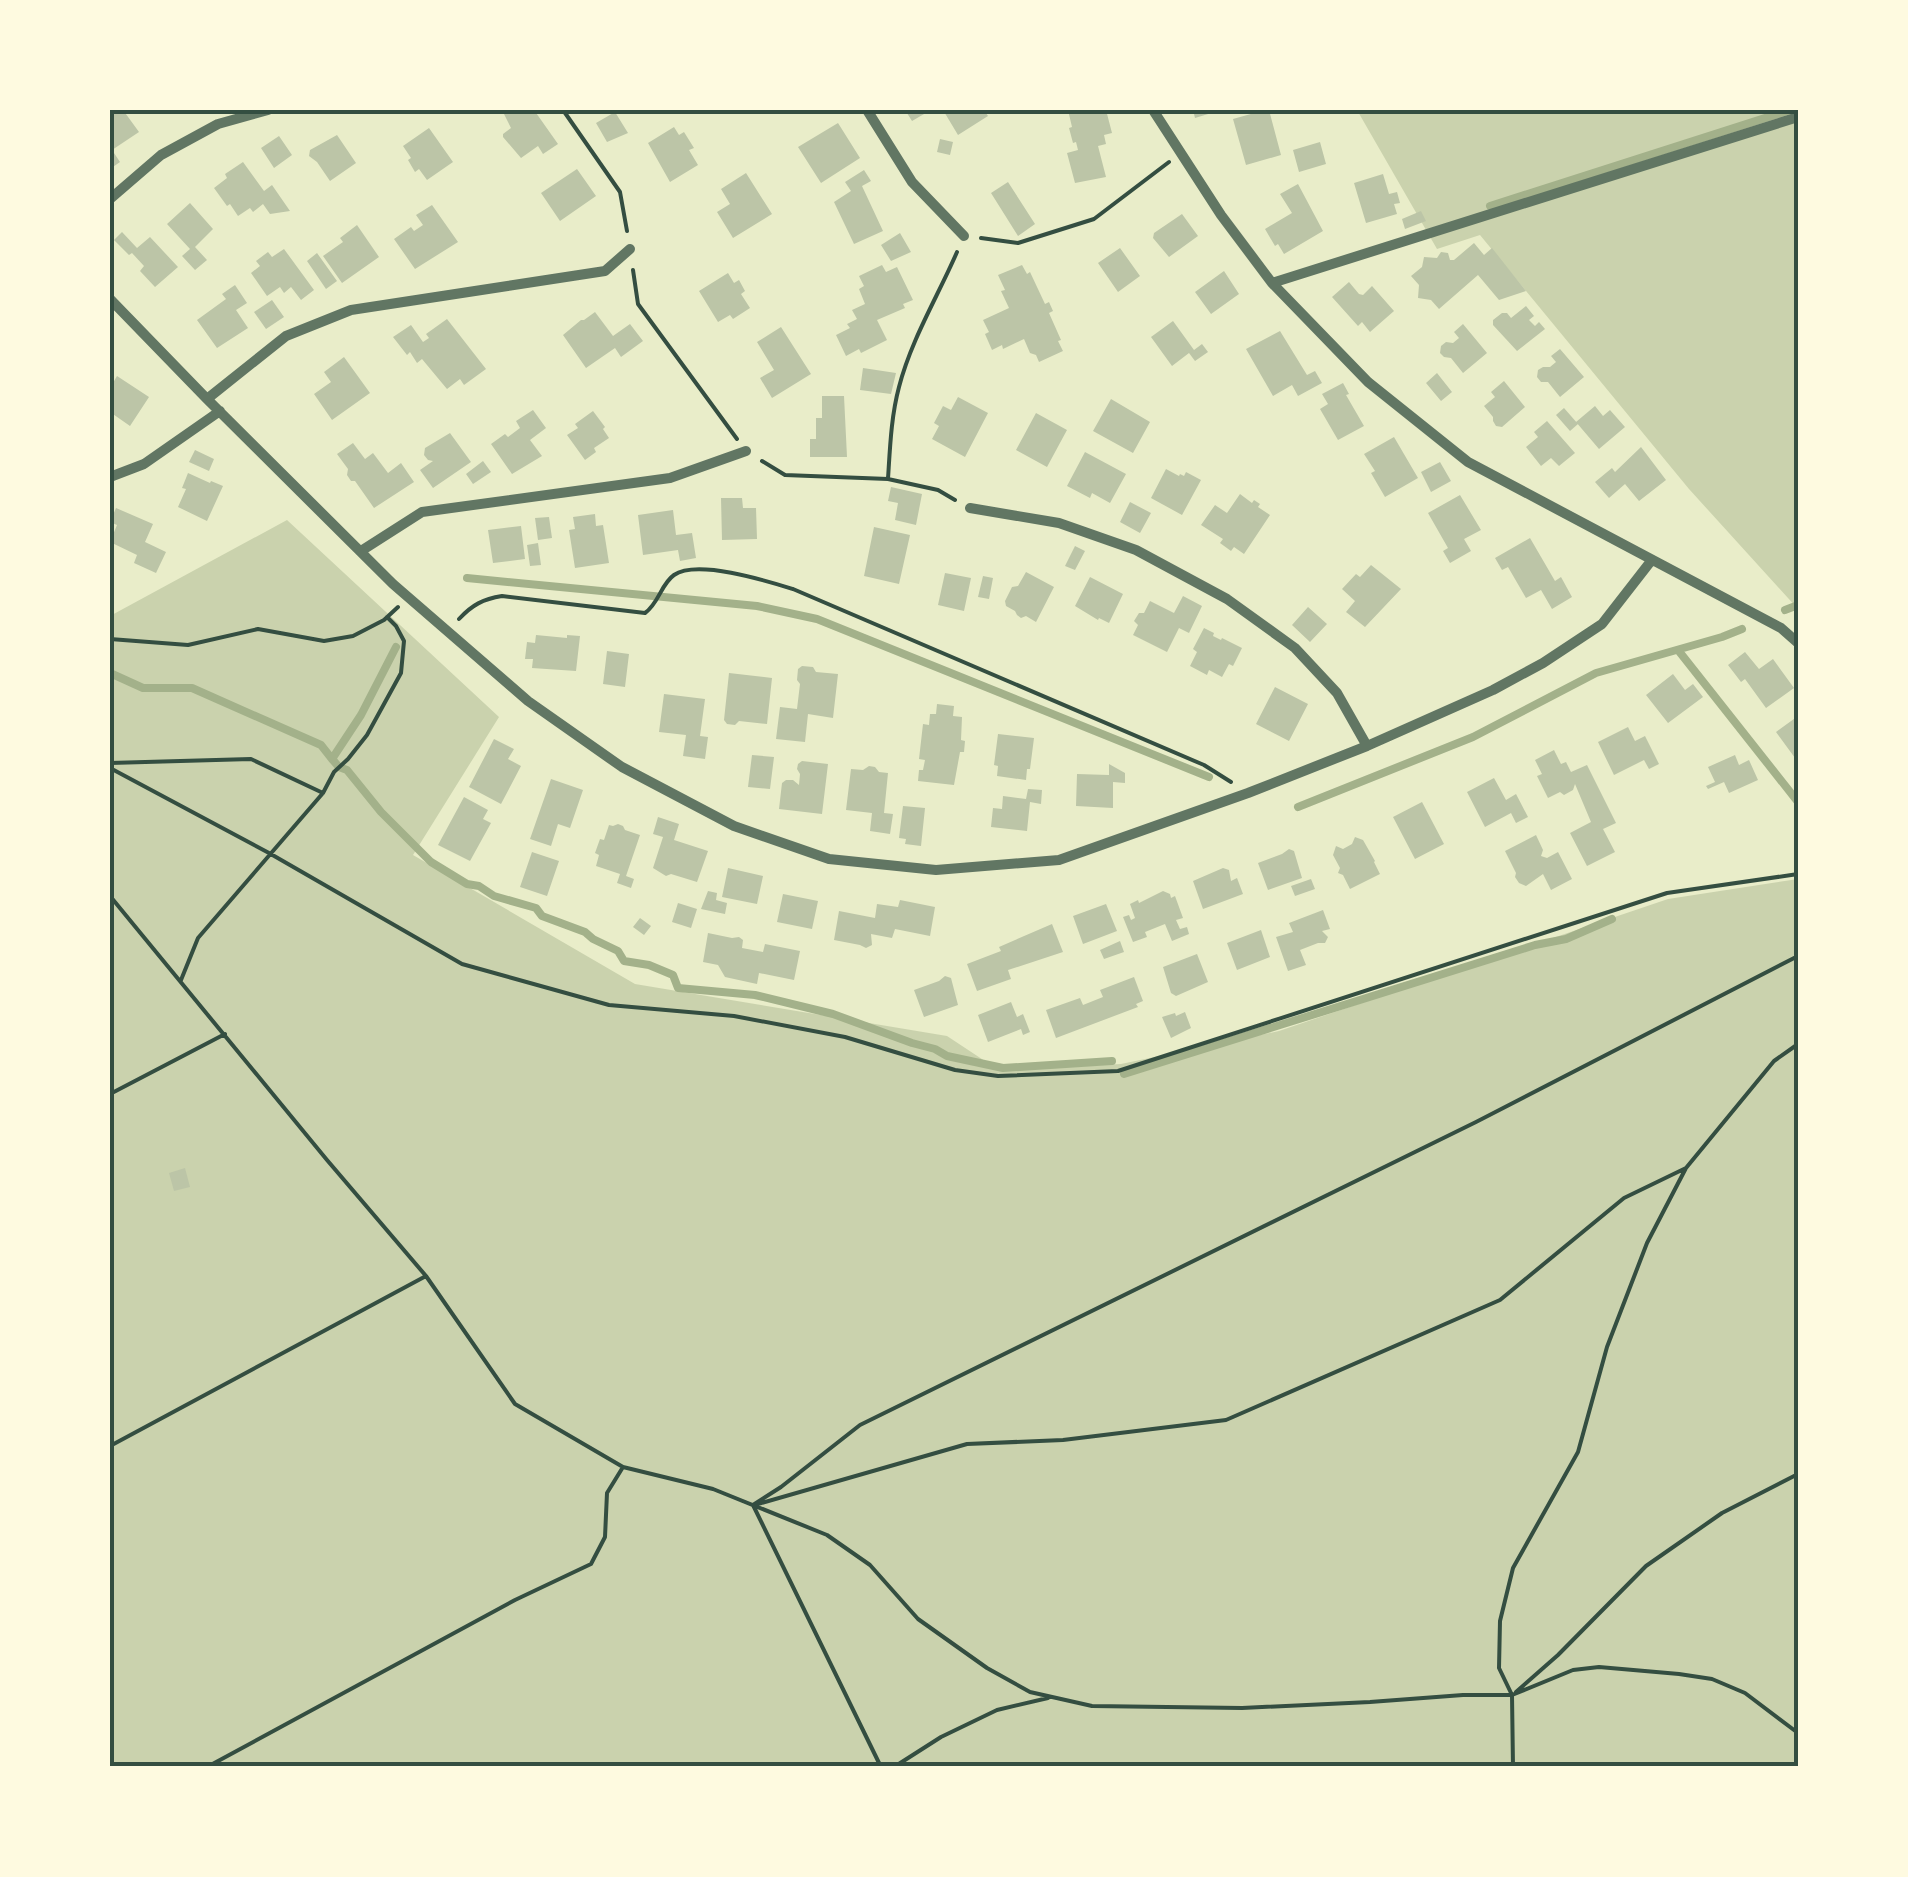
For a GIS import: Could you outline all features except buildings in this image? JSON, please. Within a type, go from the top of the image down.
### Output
[{"type":"street","points":[[110,199],[161,156],[218,124],[268,110]]},
{"type":"street","points":[[867,110],[912,182],[964,236]]},
{"type":"street","points":[[1153,110],[1221,215],[1272,283],[1368,382],[1468,462],[1781,628],[1798,643]]},
{"type":"street","points":[[1272,283],[1798,117]]},
{"type":"street","points":[[207,399],[286,336],[351,310],[605,271],[630,249]]},
{"type":"street","points":[[110,299],[361,552],[528,700],[622,767],[734,826],[830,859],[936,870],[1059,860],[1248,793],[1367,746],[1543,663],[1602,624],[1650,561]]},
{"type":"street","points":[[110,477],[144,464],[220,411]]},
{"type":"street","points":[[361,552],[422,512],[670,478],[746,451]]},
{"type":"street","points":[[970,508],[1059,523],[1136,550],[1227,599],[1295,648],[1337,693],[1367,746]]},
{"type":"path","points":[[563,110],[620,192],[638,304],[746,451],[785,475],[888,479],[938,490],[970,508]]},
{"type":"path","points":[[888,479],[899,386],[964,236],[1018,243],[1094,219],[1182,154]]},
{"type":"path","points":[[448,631],[468,609],[483,600],[502,596],[645,612],[651,609],[668,580],[682,570],[756,577],[794,589],[1204,765],[1248,793]]},
{"type":"path","points":[[110,638],[188,645],[258,629],[324,641],[353,636],[387,617],[408,597]]},
{"type":"path","points":[[181,980],[198,938],[323,793],[334,772],[373,725],[401,673],[404,641],[387,617]]},
{"type":"path","points":[[110,766],[251,759],[323,793]]},
{"type":"path","points":[[110,766],[462,964],[609,1005],[734,1016],[846,1037],[955,1070],[998,1076],[1118,1071],[1667,893],[1798,874]]},
{"type":"path","points":[[110,896],[426,1276],[515,1404],[623,1468],[713,1489],[826,1535],[870,1564],[918,1619],[987,1668],[1030,1692],[1092,1706],[1242,1708],[1463,1695],[1512,1696],[1574,1670],[1599,1667],[1712,1679],[1746,1693],[1798,1733]]},
{"type":"path","points":[[753,1505],[860,1425],[1476,1122],[1798,956]]},
{"type":"path","points":[[110,1094],[225,1034]]},
{"type":"path","points":[[1512,1767],[1512,1696],[1499,1668],[1500,1621],[1513,1568],[1578,1452],[1607,1348],[1646,1242],[1686,1168],[1774,1061],[1798,1044]]},
{"type":"path","points":[[753,1505],[967,1444],[1063,1440],[1226,1420],[1500,1300],[1624,1198],[1686,1168]]},
{"type":"path","points":[[110,1446],[426,1276]]},
{"type":"path","points":[[207,1767],[514,1600],[591,1564],[605,1537],[607,1493],[623,1468]]},
{"type":"path","points":[[1512,1696],[1646,1566],[1722,1512],[1798,1474]]},
{"type":"path","points":[[753,1505],[881,1767]]},
{"type":"path","points":[[894,1767],[941,1737],[997,1710],[1052,1697]]},
{"type":"path","points":[[1311,1767],[1424,1767]]},
{"type":"green space","points":[[1357,110],[1798,110],[1798,609],[1689,489],[1480,235],[1437,249]]},
{"type":"green space","points":[[287,520],[499,717],[413,855],[635,984],[947,1036],[1000,1071],[1121,1064],[1279,1031],[1668,899],[1798,879],[1798,1767],[110,1767],[110,616]]},
{"type":"waterway","points":[[1490,206],[1790,110]]},
{"type":"waterway","points":[[467,578],[757,606],[817,619],[1209,777]]},
{"type":"waterway","points":[[1785,610],[1798,605]]},
{"type":"waterway","points":[[1298,807],[1473,737],[1596,673],[1742,629]]},
{"type":"waterway","points":[[110,673],[143,688],[192,688],[321,745],[332,759],[361,715],[396,647]]},
{"type":"waterway","points":[[1678,650],[1798,802]]},
{"type":"waterway","points":[[332,759],[347,770],[381,812],[431,862],[467,884],[536,908],[542,916],[585,932],[618,951],[624,961],[649,965],[673,975],[678,988],[755,995],[833,1014],[947,1056],[1003,1068],[1112,1061]]},
{"type":"waterway","points":[[1124,1074],[1535,945],[1566,939],[1612,919]]}]
